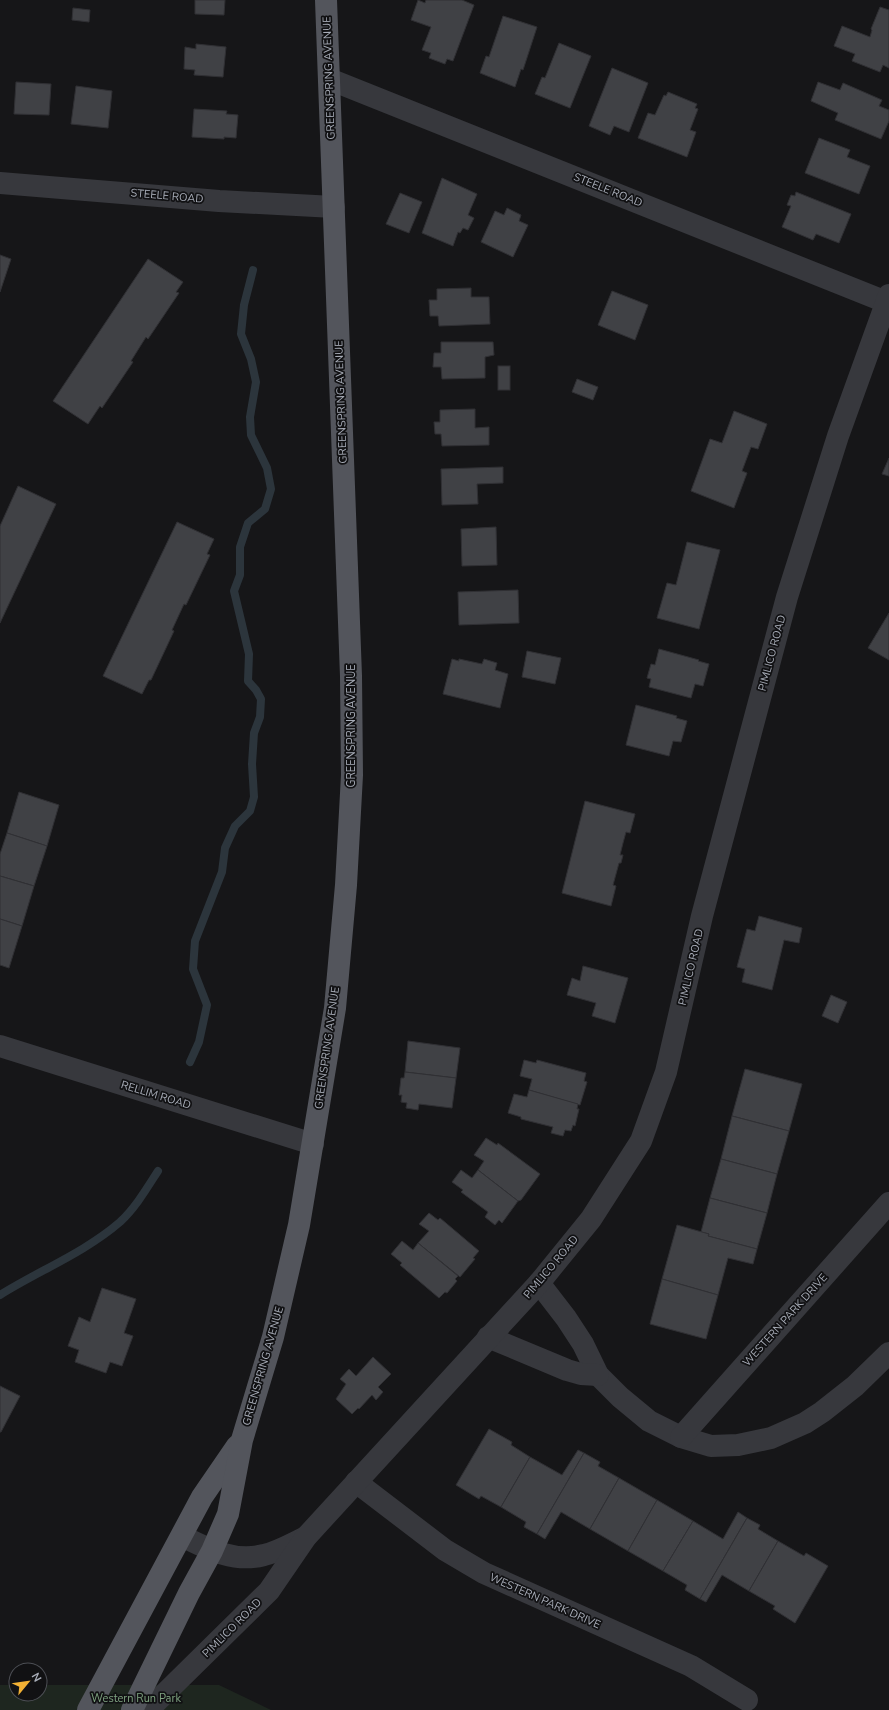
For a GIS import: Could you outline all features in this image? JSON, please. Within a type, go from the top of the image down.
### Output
[{"type":"main road","name":"GREENSPRING AVENUE","points":[[132,1710],[189,1593],[212,1551],[228,1514],[242,1440],[279,1315],[299,1224],[335,1008],[346,885],[352,775],[351,676],[326,0]]},
{"type":"main road","name":"GREENSPRING AVENUE","points":[[88,1710],[202,1497],[242,1440]]},
{"type":"street","name":"STEELE ROAD","points":[[329,79],[888,299]]},
{"type":"street","name":"STEELE ROAD","points":[[0,183],[219,201],[334,207]]},
{"type":"street","name":"PIMLICO ROAD","points":[[148,1710],[269,1591],[306,1537],[539,1283],[591,1219],[641,1141],[666,1072],[702,916],[787,597],[838,436],[888,299]]},
{"type":"street","name":"RELLIM ROAD","points":[[0,1046],[312,1144]]},
{"type":"street","name":"WESTERN PARK DRIVE","points":[[680,1437],[889,1203]]},
{"type":"street","points":[[539,1283],[566,1318],[583,1344],[598,1375],[620,1397],[649,1420],[680,1437],[711,1446],[738,1445],[771,1438],[805,1423],[828,1408],[855,1386],[889,1353]]},
{"type":"street","points":[[488,1337],[567,1370],[581,1374],[598,1375]]},
{"type":"street","name":"WESTERN PARK DRIVE","points":[[356,1482],[445,1550],[484,1573],[691,1666],[747,1700]]},
{"type":"street","name":"PIMLICO ROAD","points":[[182,1536],[212,1551],[241,1558],[264,1555],[306,1537]]},
{"type":"green space","name":"Western Run Park","points":[[0,1685],[8,1685],[8,1702],[48,1702],[48,1685],[219,1685],[271,1710],[0,1710]]},
{"type":"building","points":[[195,0],[225,0],[224,15],[195,14]]},
{"type":"building","points":[[418,0],[425,3],[426,0],[462,0],[474,5],[453,61],[447,59],[445,64],[429,58],[431,53],[422,50],[431,27],[411,20]]},
{"type":"building","points":[[880,7],[889,10],[889,68],[883,65],[880,72],[852,61],[855,54],[834,46],[842,26],[870,37],[871,29]]},
{"type":"building","points":[[73,8],[90,10],[89,22],[72,20]]},
{"type":"building","points":[[503,16],[537,27],[523,70],[521,69],[515,87],[480,73],[486,56],[489,57]]},
{"type":"building","points":[[559,43],[591,56],[570,108],[535,94],[542,77],[545,78]]},
{"type":"building","points":[[196,44],[226,47],[223,77],[194,75],[195,70],[184,69],[185,47],[196,49]]},
{"type":"building","points":[[612,68],[648,83],[629,132],[614,126],[610,135],[589,126]]},
{"type":"building","points":[[16,82],[51,84],[49,115],[14,114]]},
{"type":"building","points":[[818,82],[840,90],[843,83],[882,100],[879,106],[889,110],[889,121],[881,139],[835,120],[838,113],[811,101]]},
{"type":"building","points":[[76,86],[112,91],[108,128],[71,124]]},
{"type":"building","points":[[668,92],[697,104],[695,108],[698,109],[690,130],[696,132],[687,157],[638,138],[648,113],[655,115],[664,95],[666,96]]},
{"type":"building","points":[[194,109],[227,111],[226,114],[238,115],[236,138],[224,137],[224,139],[192,137]]},
{"type":"building","points":[[819,138],[850,150],[847,157],[870,166],[859,194],[805,173]]},
{"type":"building","points":[[442,178],[477,194],[468,215],[474,218],[468,230],[463,228],[460,233],[458,232],[453,246],[422,233]]},
{"type":"building","points":[[796,192],[851,214],[839,243],[816,234],[813,240],[782,227],[791,206],[787,205],[791,195],[795,196]]},
{"type":"building","points":[[400,193],[422,202],[409,233],[386,224]]},
{"type":"building","points":[[507,208],[521,215],[519,221],[528,225],[513,257],[481,242],[495,211],[504,215]]},
{"type":"building","points":[[0,255],[11,259],[0,292]]},
{"type":"building","points":[[148,259],[183,282],[176,292],[179,293],[148,339],[146,337],[131,361],[133,362],[102,408],[100,406],[88,424],[53,401]]},
{"type":"building","points":[[471,288],[471,297],[489,297],[490,324],[439,326],[438,316],[430,316],[429,300],[437,300],[437,289]]},
{"type":"building","points":[[612,291],[648,305],[635,340],[598,325]]},
{"type":"building","points":[[441,342],[493,342],[494,355],[485,357],[485,378],[442,379],[441,367],[433,367],[434,353],[441,353]]},
{"type":"building","points":[[498,366],[510,366],[510,390],[498,390]]},
{"type":"building","points":[[577,379],[598,387],[593,400],[572,392]]},
{"type":"building","points":[[475,409],[475,428],[489,427],[489,445],[442,446],[441,434],[435,434],[434,422],[440,422],[440,410]]},
{"type":"building","points":[[734,411],[767,424],[758,449],[751,447],[742,471],[747,473],[734,508],[691,491],[710,439],[722,443]]},
{"type":"building","points":[[889,458],[889,476],[882,474]]},
{"type":"building","points":[[503,467],[503,483],[477,484],[478,504],[442,505],[441,469]]},
{"type":"building","points":[[18,486],[56,504],[0,623],[0,526]]},
{"type":"building","points":[[177,522],[214,539],[207,554],[210,555],[186,605],[184,604],[172,630],[174,631],[151,680],[149,680],[142,694],[103,676]]},
{"type":"building","points":[[496,527],[497,565],[462,566],[461,529]]},
{"type":"building","points":[[687,542],[720,550],[699,629],[657,618],[667,583],[676,585]]},
{"type":"building","points":[[518,590],[519,623],[459,625],[458,592]]},
{"type":"building","points":[[889,613],[889,660],[868,648]]},
{"type":"building","points":[[659,649],[709,664],[703,686],[695,684],[691,698],[649,687],[651,679],[647,678],[651,664],[655,665]]},
{"type":"building","points":[[527,651],[561,658],[555,684],[522,677]]},
{"type":"building","points":[[452,659],[482,664],[484,659],[497,663],[495,670],[508,674],[500,708],[443,694]]},
{"type":"building","points":[[636,705],[677,716],[676,718],[687,721],[681,742],[673,741],[669,756],[626,745]]},
{"type":"building","points":[[19,792],[59,805],[47,846],[7,833]]},
{"type":"building","points":[[585,801],[635,814],[630,833],[626,832],[623,843],[620,855],[623,855],[621,863],[619,863],[613,885],[616,886],[611,906],[562,893]]},
{"type":"building","points":[[7,833],[47,846],[34,886],[0,876],[0,854]]},
{"type":"building","points":[[0,876],[34,886],[22,926],[0,919]]},
{"type":"building","points":[[759,916],[802,928],[799,943],[784,940],[772,990],[742,982],[745,969],[737,967],[747,929],[755,931]]},
{"type":"building","points":[[0,919],[22,926],[9,968],[0,965]]},
{"type":"building","points":[[583,966],[628,978],[615,1023],[592,1016],[596,1003],[567,995],[572,978],[580,981]]},
{"type":"building","points":[[831,995],[847,1002],[838,1023],[822,1016]]},
{"type":"building","points":[[408,1041],[460,1048],[456,1078],[405,1072]]},
{"type":"building","points":[[524,1060],[536,1063],[537,1060],[586,1073],[584,1081],[587,1082],[580,1105],[529,1090],[532,1079],[520,1076]]},
{"type":"building","points":[[745,1069],[802,1084],[789,1131],[732,1116]]},
{"type":"building","points":[[405,1072],[456,1078],[452,1108],[419,1104],[418,1110],[406,1108],[407,1103],[401,1102],[402,1095],[399,1095],[401,1078],[404,1078]]},
{"type":"building","points":[[529,1090],[578,1104],[577,1109],[579,1109],[575,1126],[573,1125],[571,1131],[565,1130],[563,1136],[551,1133],[553,1127],[521,1119],[521,1117],[508,1113],[514,1094],[527,1097]]},
{"type":"building","points":[[732,1116],[789,1131],[777,1174],[721,1159]]},
{"type":"building","points":[[486,1138],[497,1145],[498,1143],[540,1174],[521,1200],[518,1201],[478,1170],[484,1161],[474,1155]]},
{"type":"building","points":[[721,1159],[777,1174],[767,1213],[710,1198]]},
{"type":"building","points":[[461,1170],[472,1178],[478,1170],[518,1201],[502,1223],[499,1220],[495,1225],[485,1217],[488,1212],[461,1192],[463,1190],[452,1182]]},
{"type":"building","points":[[710,1198],[767,1213],[757,1249],[708,1236],[709,1234],[701,1232]]},
{"type":"building","points":[[429,1213],[438,1220],[440,1218],[479,1251],[473,1258],[475,1259],[460,1277],[418,1243],[429,1231],[419,1224]]},
{"type":"building","points":[[677,1225],[709,1234],[708,1236],[757,1249],[753,1264],[728,1258],[718,1295],[662,1279]]},
{"type":"building","points":[[402,1241],[413,1250],[418,1243],[458,1276],[455,1279],[457,1281],[447,1293],[445,1292],[439,1298],[400,1265],[402,1263],[391,1254]]},
{"type":"building","points":[[662,1279],[718,1295],[706,1339],[650,1324]]},
{"type":"building","points":[[102,1288],[136,1299],[124,1333],[133,1336],[122,1366],[110,1362],[106,1373],[75,1362],[79,1350],[68,1346],[79,1317],[90,1322]]},
{"type":"building","points":[[373,1357],[391,1374],[378,1387],[383,1392],[376,1400],[372,1395],[352,1414],[336,1399],[346,1384],[340,1379],[349,1369],[356,1376]]},
{"type":"building","points":[[0,1386],[20,1396],[1,1432],[0,1432]]},
{"type":"building","points":[[489,1429],[512,1442],[511,1445],[530,1457],[501,1507],[481,1496],[479,1499],[456,1485]]},
{"type":"building","points":[[578,1450],[584,1453],[537,1534],[524,1527],[526,1522],[501,1507],[530,1457],[562,1475]]},
{"type":"building","points":[[584,1453],[600,1462],[598,1466],[619,1478],[590,1529],[561,1512],[545,1539],[537,1534]]},
{"type":"building","points":[[619,1478],[657,1500],[628,1551],[590,1529]]},
{"type":"building","points":[[657,1500],[693,1521],[663,1571],[628,1551]]},
{"type":"building","points":[[738,1512],[747,1518],[700,1599],[685,1590],[687,1585],[663,1571],[693,1521],[723,1539]]},
{"type":"building","points":[[747,1518],[760,1525],[758,1529],[778,1541],[749,1591],[722,1575],[706,1602],[700,1599]]},
{"type":"building","points":[[778,1541],[804,1556],[806,1553],[828,1566],[795,1623],[773,1609],[775,1606],[749,1591]]},
{"type":"waterway","points":[[190,1062],[199,1042],[207,1005],[193,969],[195,941],[222,872],[225,848],[235,826],[250,811],[254,797],[252,764],[254,733],[260,717],[261,699],[256,690],[248,681],[249,654],[234,591],[240,575],[240,547],[248,523],[265,509],[271,489],[267,468],[251,435],[250,417],[256,382],[251,359],[241,334],[244,305],[253,270]]},
{"type":"waterway","points":[[0,1295],[77,1252],[106,1233],[120,1222],[131,1210],[158,1171]]}]
